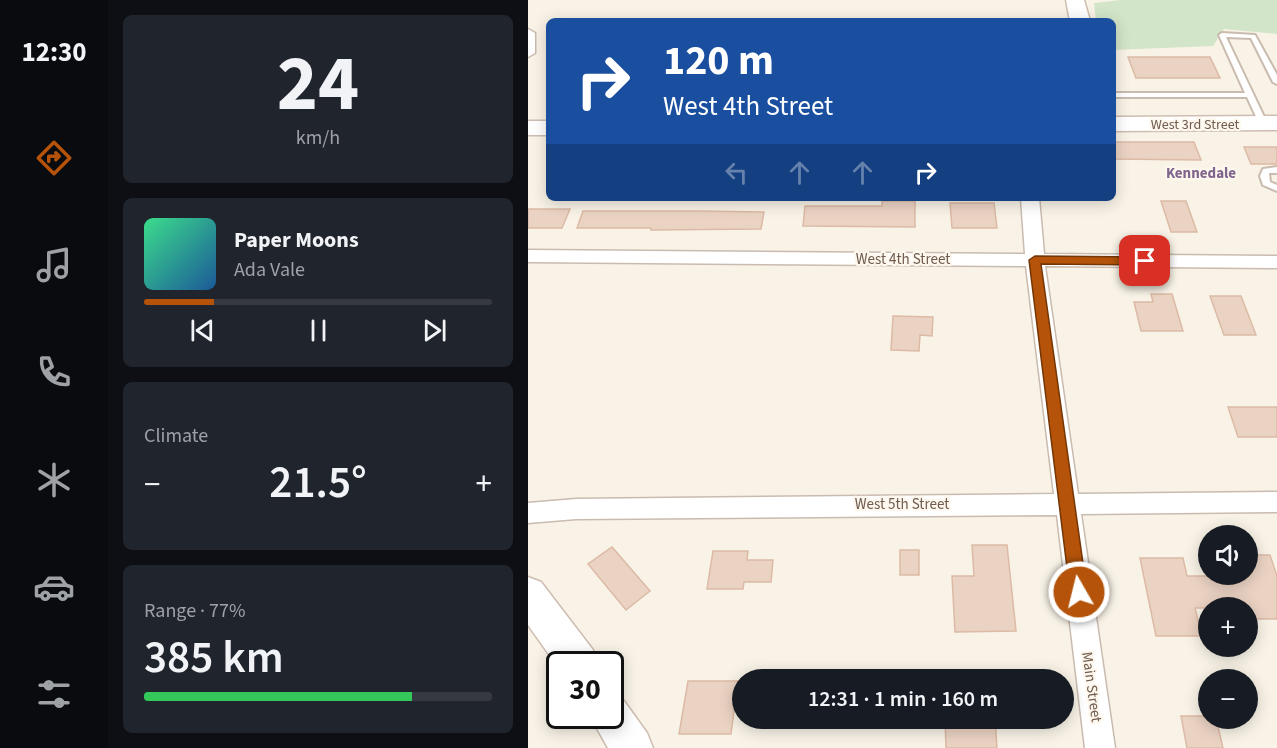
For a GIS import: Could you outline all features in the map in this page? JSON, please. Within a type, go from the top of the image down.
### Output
[{"type":"street","points":[[1075,0],[1079,18]]},
{"type":"street","points":[[528,33],[528,53]]},
{"type":"street","name":"West 3rd Street","points":[[1116,124],[1270,123]]},
{"type":"street","points":[[528,128],[546,128]]},
{"type":"street","name":"Main Street","points":[[1030,201],[1035,260],[1100,748]]},
{"type":"street","name":"West 4th Street","points":[[528,256],[1277,262]]},
{"type":"street","name":"West 5th Street","points":[[528,513],[576,509],[1277,502]]},
{"type":"street","points":[[528,594],[570,651]]},
{"type":"street","points":[[619,729],[632,748]]},
{"type":"lane","points":[[1270,123],[1250,95],[1222,35],[1253,36],[1277,82]]},
{"type":"lane","points":[[1116,95],[1250,95]]},
{"type":"lane","points":[[1277,170],[1266,171],[1264,176],[1266,183],[1277,188]]},
{"type":"green space","points":[[1121,0],[1277,0],[1277,34],[1224,29],[1213,46],[1116,50],[1116,18],[1096,18],[1094,3]]},
{"type":"building","points":[[1128,57],[1210,57],[1220,78],[1136,78]]},
{"type":"building","points":[[1116,142],[1194,142],[1201,160],[1116,159]]},
{"type":"building","points":[[1244,147],[1277,147],[1277,164],[1251,164]]},
{"type":"building","points":[[882,201],[915,201],[915,227],[803,226],[805,206],[882,206]]},
{"type":"building","points":[[1161,201],[1186,201],[1197,232],[1171,232]]},
{"type":"building","points":[[950,203],[994,203],[997,228],[952,228]]},
{"type":"building","points":[[528,209],[570,209],[562,228],[528,228]]},
{"type":"building","points":[[583,211],[764,212],[761,229],[651,230],[651,228],[577,228]]},
{"type":"building","points":[[1151,294],[1172,294],[1183,331],[1141,331],[1134,302],[1153,302]]},
{"type":"building","points":[[1210,296],[1241,296],[1256,335],[1224,335]]},
{"type":"building","points":[[893,316],[933,317],[932,336],[920,335],[919,351],[891,350]]},
{"type":"building","points":[[1228,407],[1277,407],[1277,437],[1238,437]]},
{"type":"building","points":[[972,545],[1007,545],[1016,631],[955,632],[952,576],[974,576]]},
{"type":"building","points":[[612,547],[650,591],[626,610],[588,564]]},
{"type":"building","points":[[900,550],[919,550],[919,575],[900,575]]},
{"type":"building","points":[[713,551],[748,551],[747,560],[773,560],[771,582],[744,582],[743,589],[707,589]]},
{"type":"building","points":[[1258,555],[1270,555],[1277,576],[1277,619],[1258,619],[1258,597],[1198,597],[1198,608],[1195,608],[1198,636],[1156,636],[1140,558],[1183,558],[1187,576],[1198,576],[1198,585],[1258,585]]},
{"type":"building","points":[[688,681],[732,681],[731,734],[679,734]]},
{"type":"building","points":[[1181,716],[1198,716],[1198,729],[1219,729],[1223,748],[1187,748]]},
{"type":"building","points":[[945,729],[996,729],[997,748],[946,748]]},
{"type":"district","name":"Kennedale","points":[[1201,173]]},
{"type":"route","points":[[1079,592],[1035,260],[1145,261]]}]
